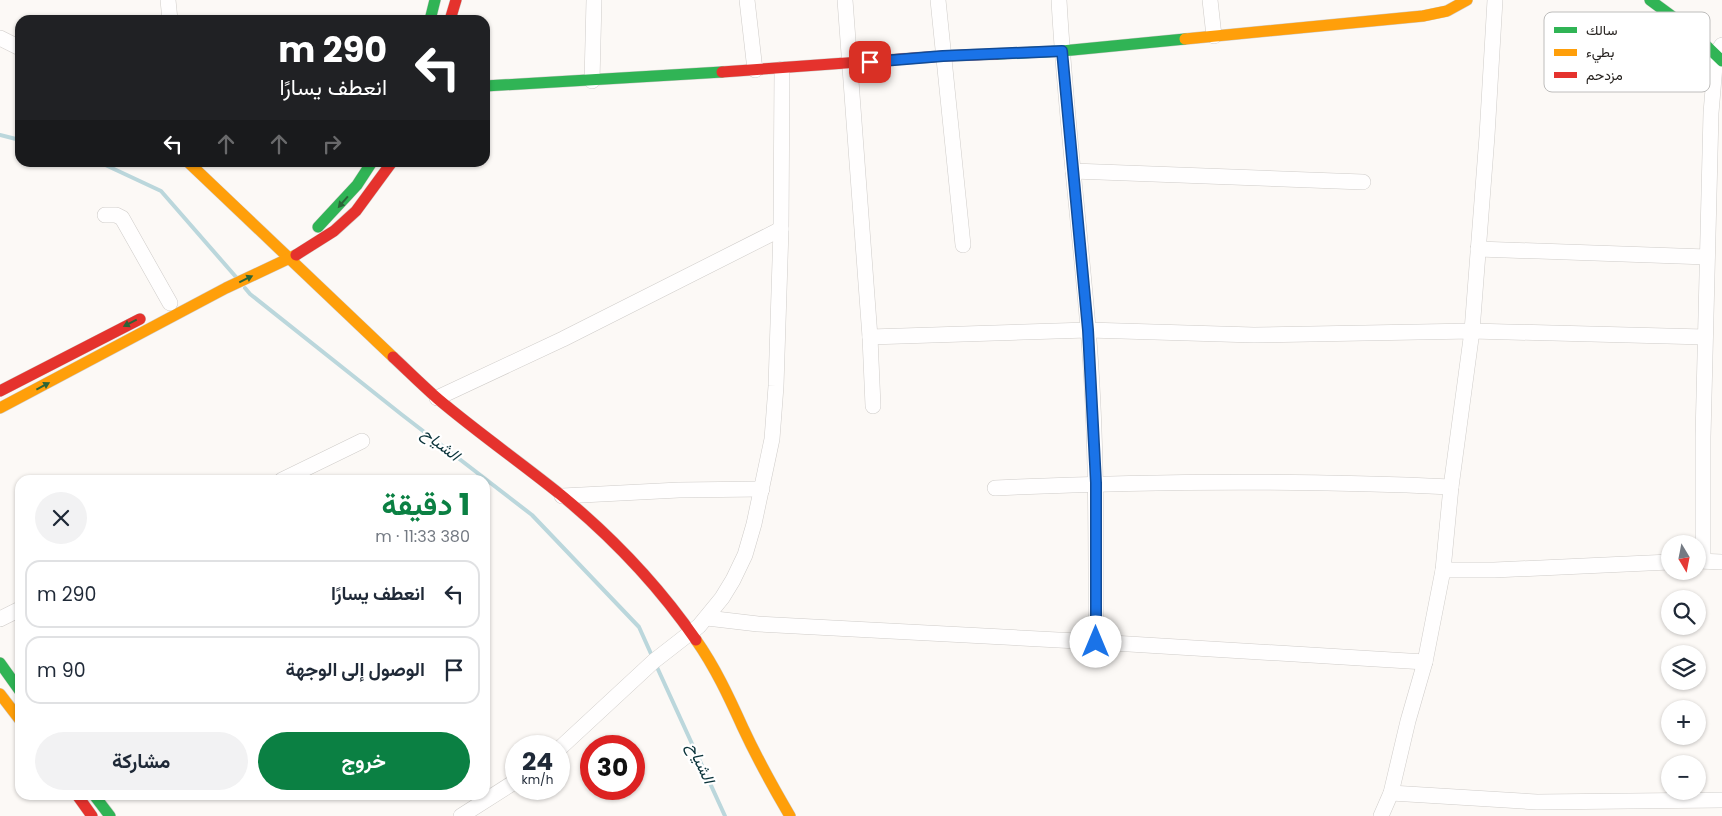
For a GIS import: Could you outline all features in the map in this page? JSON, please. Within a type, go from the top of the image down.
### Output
[{"type":"street","points":[[168,0],[170,15]]},
{"type":"street","points":[[431,15],[435,0]]},
{"type":"street","points":[[452,15],[456,0]]},
{"type":"street","points":[[592,81],[594,0]]},
{"type":"street","points":[[747,0],[755,70]]},
{"type":"street","points":[[845,0],[870,337],[873,406]]},
{"type":"street","points":[[938,0],[963,245]]},
{"type":"street","points":[[1059,0],[1088,330],[1096,483],[1096,642]]},
{"type":"street","points":[[1210,0],[1214,36]]},
{"type":"street","points":[[490,86],[782,69],[943,56],[1062,51],[1423,16],[1447,11],[1467,0]]},
{"type":"street","points":[[1381,816],[1391,793],[1408,721],[1425,662],[1443,570],[1451,487],[1472,331],[1495,0]]},
{"type":"street","points":[[1650,0],[1668,12]]},
{"type":"street","points":[[0,38],[15,46]]},
{"type":"street","points":[[1701,535],[1711,113],[1720,54],[1710,46]]},
{"type":"street","points":[[570,738],[654,661],[707,618],[733,580],[745,555],[754,524],[772,439],[776,386],[781,229],[782,69]]},
{"type":"street","points":[[194,167],[288,246],[290,259],[437,398],[562,496],[608,537],[653,583],[691,632],[709,659],[770,782],[790,816]]},
{"type":"street","points":[[267,256],[312,232],[339,206],[357,185],[369,167]]},
{"type":"street","points":[[0,408],[226,288],[290,259],[334,231],[356,211],[388,167]]},
{"type":"street","points":[[1073,171],[1362,182]]},
{"type":"street","points":[[105,215],[116,215],[122,218],[170,303]]},
{"type":"street","points":[[437,398],[563,339],[781,229]]},
{"type":"street","points":[[1478,249],[1707,257]]},
{"type":"street","points":[[0,391],[148,314]]},
{"type":"street","points":[[870,337],[1088,330],[1254,335],[1472,331],[1705,337]]},
{"type":"street","points":[[292,475],[362,441]]},
{"type":"street","points":[[995,488],[1096,483],[1366,484],[1451,487]]},
{"type":"street","points":[[562,496],[679,490],[762,489]]},
{"type":"street","points":[[1706,561],[1722,562]]},
{"type":"street","points":[[1443,570],[1494,570],[1661,562]]},
{"type":"street","points":[[0,619],[15,612]]},
{"type":"street","points":[[707,618],[758,624],[1425,662]]},
{"type":"street","points":[[0,663],[15,684]]},
{"type":"street","points":[[0,694],[15,714]]},
{"type":"street","points":[[490,798],[505,788]]},
{"type":"street","points":[[1391,793],[1536,809],[1722,800]]},
{"type":"street","points":[[81,800],[92,816]]},
{"type":"street","points":[[98,800],[110,816]]},
{"type":"street","points":[[461,816],[486,800]]},
{"type":"waterway","name":"الشياح","points":[[0,135],[15,139]]},
{"type":"waterway","name":"الشياح","points":[[110,167],[161,191],[236,277]]},
{"type":"waterway","name":"الشياح","points":[[245,288],[250,294],[480,475]]},
{"type":"waterway","name":"الشياح","points":[[490,483],[532,515],[639,627],[652,656]]},
{"type":"waterway","name":"الشياح","points":[[656,665],[725,816]]},
{"type":"traffic: fast","points":[[431,15],[435,0]]},
{"type":"traffic: fast","points":[[1650,0],[1666,12]]},
{"type":"traffic: fast","points":[[997,54],[1062,51],[1185,39]]},
{"type":"traffic: fast","points":[[1710,49],[1722,61]]},
{"type":"traffic: fast","points":[[490,86],[722,72]]},
{"type":"traffic: fast","points":[[318,227],[357,185],[369,167]]},
{"type":"traffic: fast","points":[[0,663],[15,684]]},
{"type":"traffic: fast","points":[[98,800],[110,816]]},
{"type":"traffic: slow","points":[[1185,39],[1423,16],[1447,11],[1467,0]]},
{"type":"traffic: slow","points":[[193,167],[393,357]]},
{"type":"traffic: slow","points":[[0,408],[226,288],[296,255]]},
{"type":"traffic: slow","points":[[696,640],[716,672],[748,739],[790,816]]},
{"type":"traffic: slow","points":[[0,694],[15,714]]},
{"type":"traffic: jam","points":[[452,15],[456,0]]},
{"type":"traffic: jam","points":[[722,72],[943,56],[997,54]]},
{"type":"traffic: jam","points":[[296,255],[334,231],[356,211],[388,167]]},
{"type":"traffic: jam","points":[[0,391],[140,319]]},
{"type":"traffic: jam","points":[[393,357],[438,399],[580,511],[650,581],[696,640]]},
{"type":"traffic: jam","points":[[81,800],[92,816]]},
{"type":"route","points":[[870,62],[943,56],[1062,51],[1088,330],[1096,483],[1096,642]]}]
